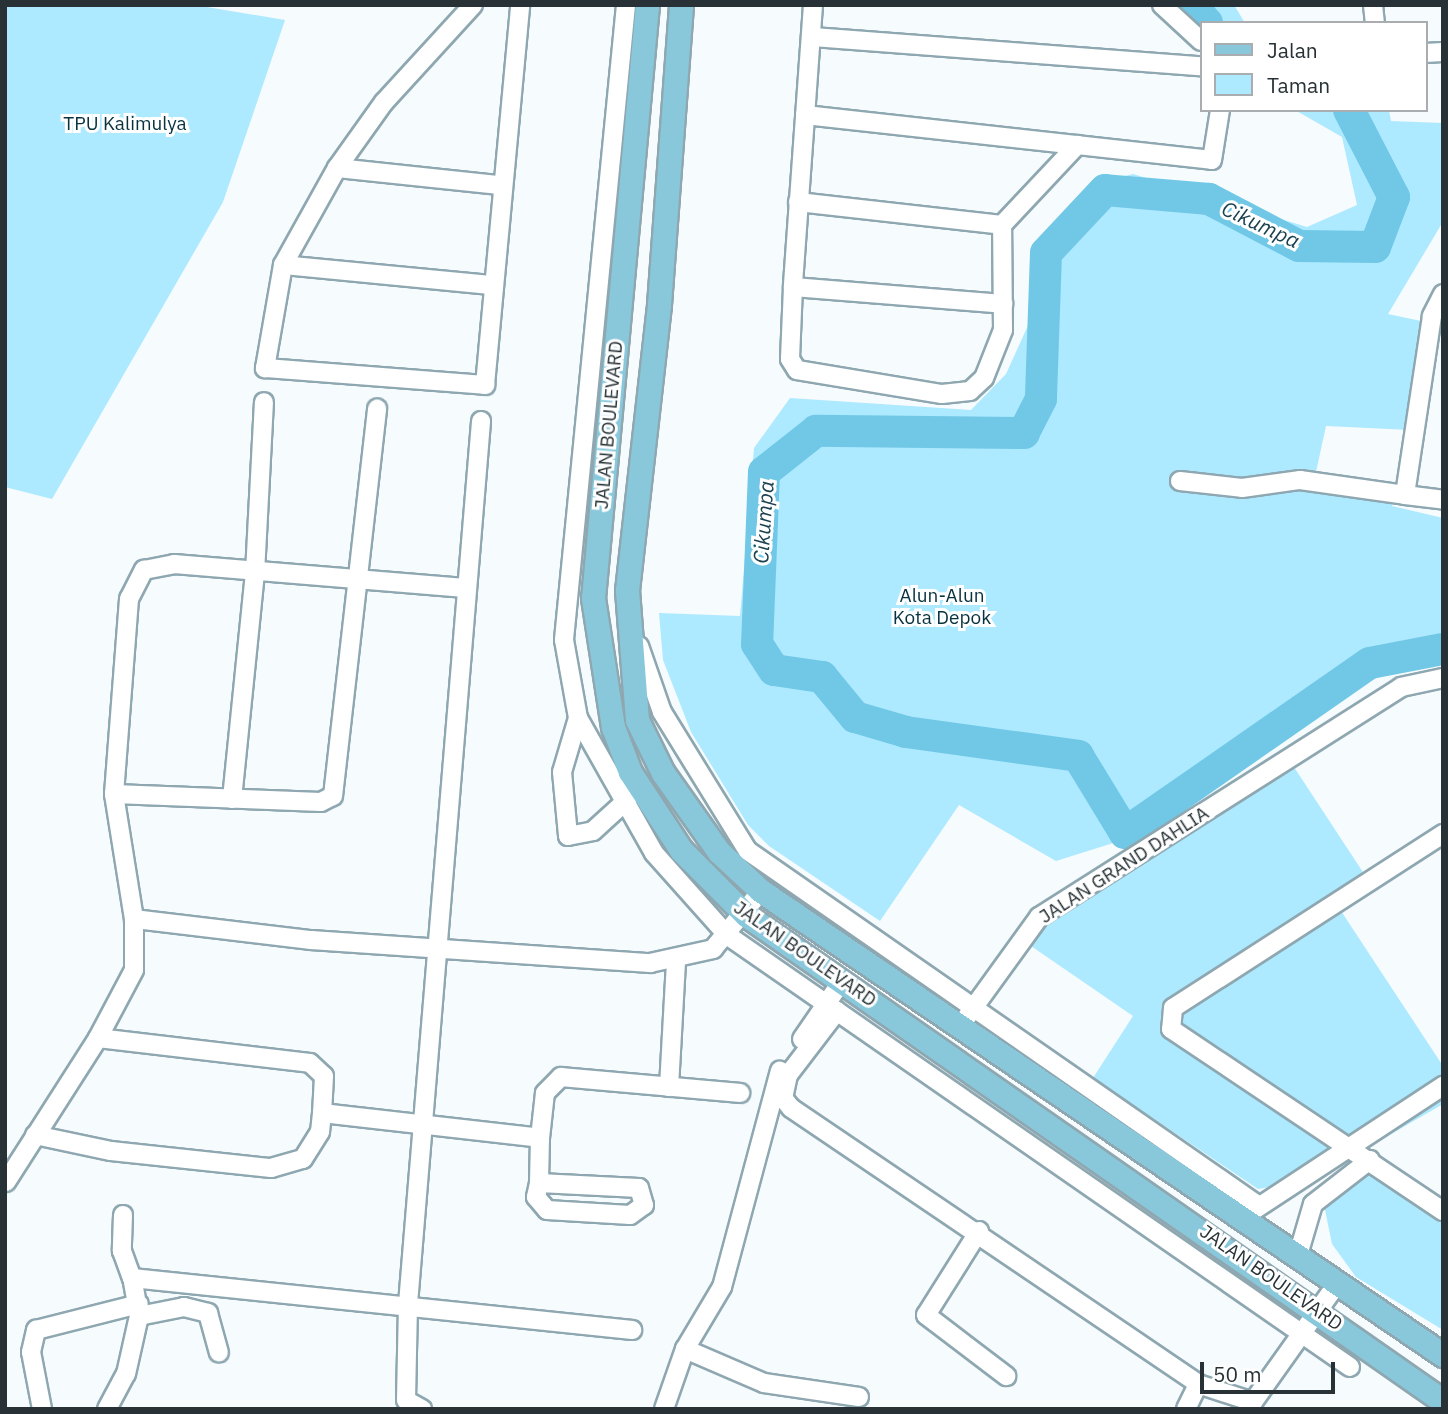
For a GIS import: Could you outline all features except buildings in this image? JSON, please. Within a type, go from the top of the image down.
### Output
[{"type":"main road","name":"JALAN BOULEVARD","points":[[647,5],[593,598],[596,643],[613,727],[630,772],[681,850],[746,915],[1318,1310],[1443,1401]]},
{"type":"main road","name":"JALAN BOULEVARD","points":[[681,5],[659,304],[627,590],[627,653],[637,720],[663,773],[719,852],[761,891],[967,1018],[1251,1212],[1298,1255],[1443,1355]]},
{"type":"street","points":[[473,5],[384,102],[337,168],[283,265],[265,368],[485,385],[500,184],[520,5]]},
{"type":"street","points":[[626,5],[564,640],[578,718],[628,799],[654,853],[727,935],[1303,1331],[1350,1367]]},
{"type":"street","points":[[813,5],[793,287],[790,359],[797,370],[942,394],[970,391],[984,377],[1003,330],[1002,225],[1077,145]]},
{"type":"street","points":[[1162,5],[1200,40]]},
{"type":"street","points":[[812,37],[1200,66]]},
{"type":"street","points":[[805,115],[1212,160],[1220,112]]},
{"type":"street","points":[[337,168],[500,184]]},
{"type":"street","points":[[797,202],[1002,225]]},
{"type":"street","points":[[283,265],[492,285]]},
{"type":"street","points":[[793,287],[1003,304]]},
{"type":"street","points":[[1405,495],[1432,316],[1443,295]]},
{"type":"street","points":[[232,799],[255,573],[264,402]]},
{"type":"street","points":[[114,794],[321,802],[333,796],[377,408]]},
{"type":"street","points":[[422,1409],[405,1400],[408,1304],[440,948],[465,588],[481,421]]},
{"type":"street","points":[[1180,481],[1242,488],[1300,480],[1443,500]]},
{"type":"street","points":[[6,1182],[98,1038],[134,970],[134,919],[114,794],[129,599],[144,570],[174,564],[359,582],[465,588]]},
{"type":"street","points":[[639,646],[662,712],[748,851],[967,1018]]},
{"type":"street","name":"JALAN GRAND DAHLIA","points":[[967,1018],[1039,918],[1401,687],[1443,678]]},
{"type":"street","points":[[578,718],[562,772],[568,836],[593,831],[628,799]]},
{"type":"street","points":[[1443,834],[1173,1008],[1171,1028],[1351,1145],[1443,1211]]},
{"type":"street","points":[[134,919],[440,948],[676,962],[713,949],[746,915],[761,891]]},
{"type":"street","points":[[668,1087],[676,962]]},
{"type":"street","points":[[842,981],[832,1008],[788,1075],[783,1098],[1198,1384],[1253,1402],[1337,1284]]},
{"type":"street","points":[[664,1409],[685,1349],[722,1287],[750,1200],[779,1073],[832,1008]]},
{"type":"street","points":[[35,1135],[111,1151],[271,1168],[303,1159],[320,1132],[324,1076],[310,1063],[98,1038]]},
{"type":"street","points":[[539,1183],[639,1188],[644,1205],[630,1215],[547,1210],[536,1197],[545,1093],[554,1079],[740,1093]]},
{"type":"street","points":[[1251,1212],[1443,1086]]},
{"type":"street","points":[[321,1113],[540,1138]]},
{"type":"street","points":[[1298,1255],[1313,1204],[1370,1160]]},
{"type":"street","points":[[107,1409],[126,1374],[139,1310],[132,1278],[122,1251],[123,1215]]},
{"type":"street","points":[[979,1231],[926,1315],[1006,1376]]},
{"type":"street","points":[[132,1278],[408,1304],[632,1330]]},
{"type":"street","points":[[42,1409],[31,1352],[36,1330],[139,1310],[184,1307],[208,1313],[219,1353]]},
{"type":"street","points":[[685,1349],[764,1383],[859,1397]]},
{"type":"street","points":[[1186,1409],[1198,1384]]},
{"type":"green space","name":"TPU Kalimulya","points":[[5,5],[195,5],[285,20],[223,202],[52,499],[5,487]]},
{"type":"green space","points":[[1172,5],[1234,5],[1244,21],[1200,21],[1200,30]]},
{"type":"green space","name":"Alun-Alun Kota Depok","points":[[1298,112],[1389,112],[1391,121],[1443,123],[1441,225],[1388,314],[1421,321],[1411,430],[1326,426],[1316,472],[1395,489],[1392,506],[1443,518],[1443,653],[1370,667],[1269,728],[1251,752],[1126,839],[1056,861],[959,805],[880,921],[769,846],[748,825],[691,732],[663,660],[659,613],[740,616],[754,448],[790,398],[971,410],[1006,374],[1092,184],[1133,174],[1307,227],[1357,205],[1342,137]]},
{"type":"green space","points":[[1290,761],[1374,889],[1341,911],[1443,1066],[1443,1076],[1276,1186],[1258,1189],[1093,1078],[1133,1016],[1031,946],[1044,925]]},
{"type":"green space","points":[[1443,1094],[1443,1104],[1374,1144],[1373,1139]]},
{"type":"green space","points":[[1370,1170],[1443,1220],[1443,1330],[1356,1277],[1332,1244],[1324,1205]]},
{"type":"waterway","name":"Cikumpa","points":[[1191,5],[1205,21]]},
{"type":"waterway","name":"Cikumpa","points":[[1350,112],[1394,197],[1375,247],[1299,246],[1209,199],[1105,190],[1046,253],[1041,399],[1024,433],[816,431],[764,472],[757,644],[774,670],[822,677],[855,717],[906,732],[1078,756],[1125,833],[1370,663],[1443,649]]}]
